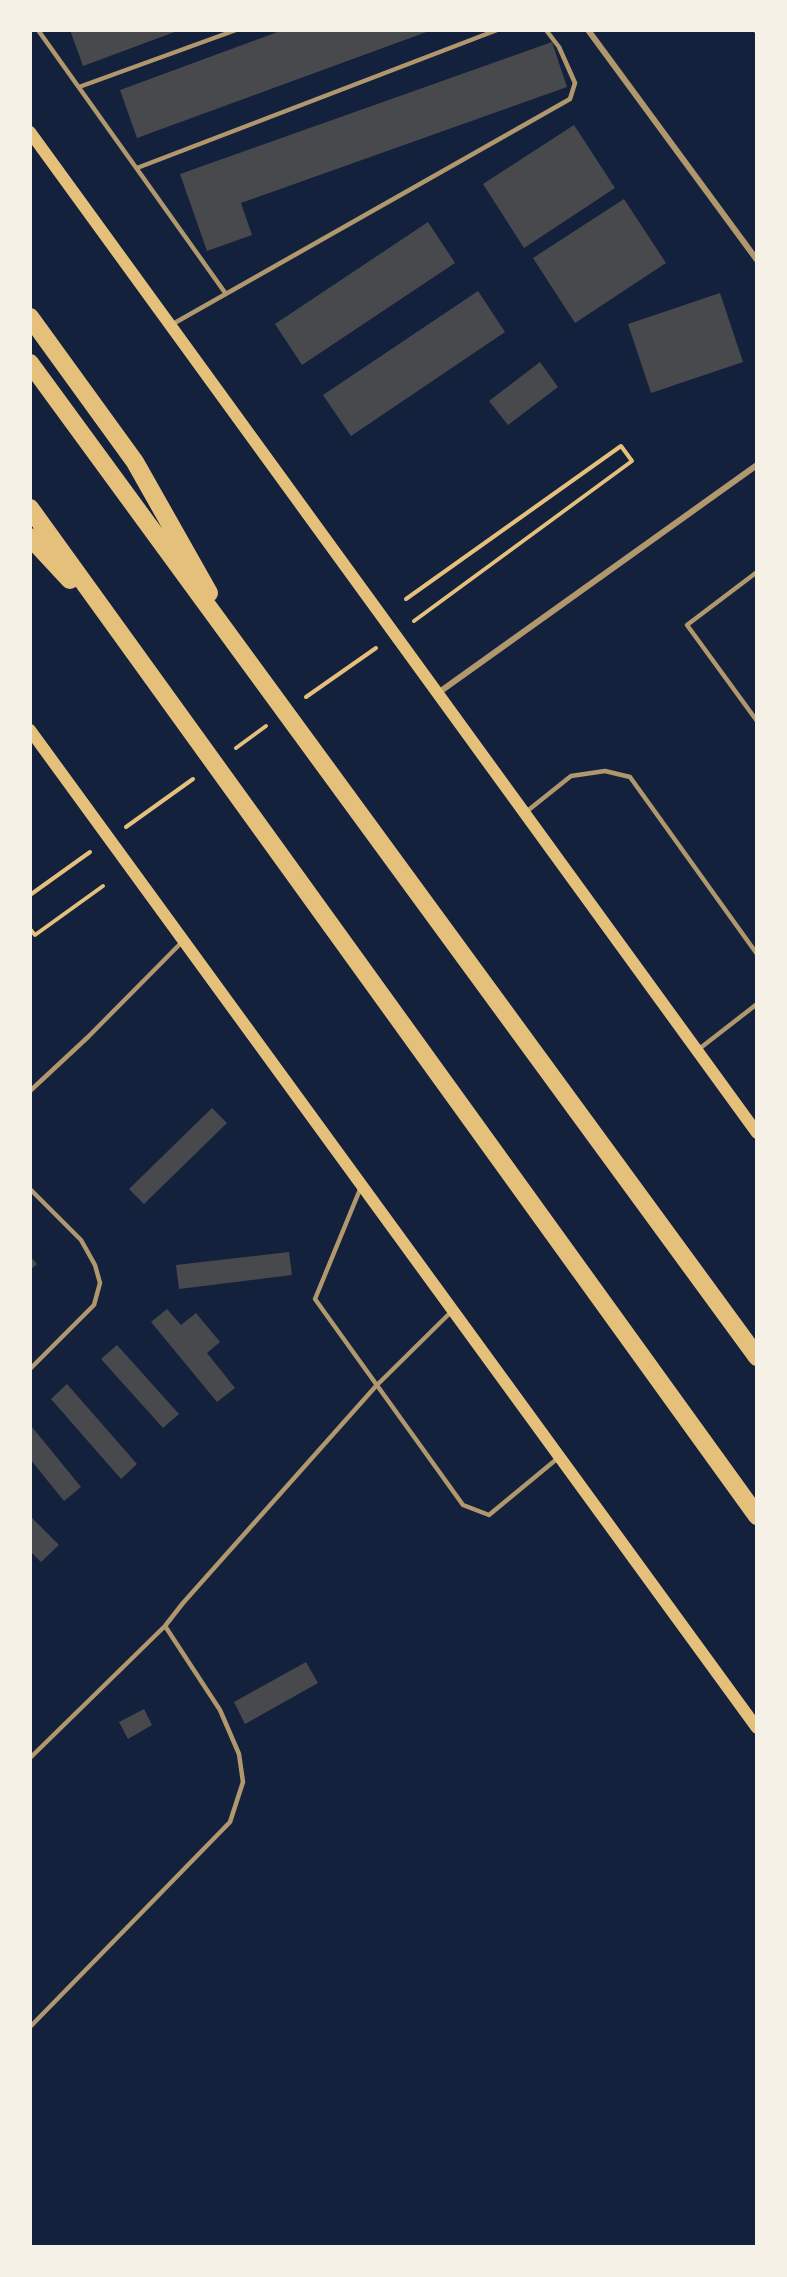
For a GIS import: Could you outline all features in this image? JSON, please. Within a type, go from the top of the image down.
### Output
[{"type":"highway","points":[[30,317],[135,462],[251,667]]},
{"type":"highway","points":[[30,363],[757,1357]]},
{"type":"highway","points":[[30,508],[757,1516]]},
{"type":"highway","points":[[30,537],[126,640]]},
{"type":"main road","points":[[30,132],[757,1133]]},
{"type":"main road","points":[[30,730],[757,1728]]},
{"type":"street","points":[[588,30],[757,261]]},
{"type":"street","points":[[436,694],[757,465]]},
{"type":"lane","points":[[38,30],[226,294]]},
{"type":"lane","points":[[79,87],[236,30]]},
{"type":"lane","points":[[137,168],[497,30]]},
{"type":"lane","points":[[171,325],[570,99],[575,83],[559,47],[546,30]]},
{"type":"lane","points":[[757,572],[687,625],[757,721]]},
{"type":"lane","points":[[524,814],[570,776],[605,771],[630,777],[757,954]]},
{"type":"lane","points":[[30,1091],[88,1037],[183,941]]},
{"type":"lane","points":[[696,1050],[757,1004]]},
{"type":"lane","points":[[362,1185],[315,1299],[376,1386],[463,1505],[489,1515],[560,1456]]},
{"type":"lane","points":[[30,1189],[81,1240],[95,1265],[100,1283],[94,1305],[30,1369]]},
{"type":"lane","points":[[30,1758],[165,1626],[376,1386],[453,1310]]},
{"type":"lane","points":[[30,2027],[230,1822],[243,1782],[238,1754],[220,1710],[165,1626]]},
{"type":"path","points":[[406,599],[621,446],[632,461],[406,626]]},
{"type":"path","points":[[300,702],[377,646]]},
{"type":"path","points":[[233,750],[271,723]]},
{"type":"path","points":[[117,833],[194,778]]},
{"type":"path","points":[[30,895],[98,847]]},
{"type":"path","points":[[30,929],[35,935],[103,886]]},
{"type":"building","points":[[70,30],[180,30],[83,66]]},
{"type":"building","points":[[283,30],[432,30],[137,138],[120,90]]},
{"type":"building","points":[[552,42],[567,87],[241,203],[252,235],[207,251],[180,174]]},
{"type":"building","points":[[574,125],[615,188],[524,248],[483,184]]},
{"type":"building","points":[[624,199],[666,263],[575,323],[533,258]]},
{"type":"building","points":[[428,222],[455,263],[302,365],[275,324]]},
{"type":"building","points":[[478,291],[505,332],[351,436],[323,395]]},
{"type":"building","points":[[720,293],[743,362],[651,393],[628,324]]},
{"type":"building","points":[[540,362],[558,387],[508,425],[489,401]]},
{"type":"building","points":[[212,1108],[227,1123],[144,1204],[129,1189]]},
{"type":"building","points":[[289,1252],[292,1275],[179,1289],[176,1265]]},
{"type":"building","points":[[30,1256],[37,1264],[30,1270]]},
{"type":"building","points":[[167,1309],[181,1325],[196,1313],[220,1342],[207,1353],[235,1388],[217,1402],[151,1322]]},
{"type":"building","points":[[117,1345],[179,1414],[163,1428],[101,1359]]},
{"type":"building","points":[[67,1384],[137,1464],[121,1479],[51,1399]]},
{"type":"building","points":[[32,1427],[81,1487],[64,1501],[30,1459],[30,1429]]},
{"type":"building","points":[[30,1516],[59,1545],[41,1562],[30,1551]]},
{"type":"building","points":[[306,1662],[318,1683],[245,1724],[234,1702]]},
{"type":"building","points":[[144,1709],[152,1725],[128,1739],[119,1722]]}]
